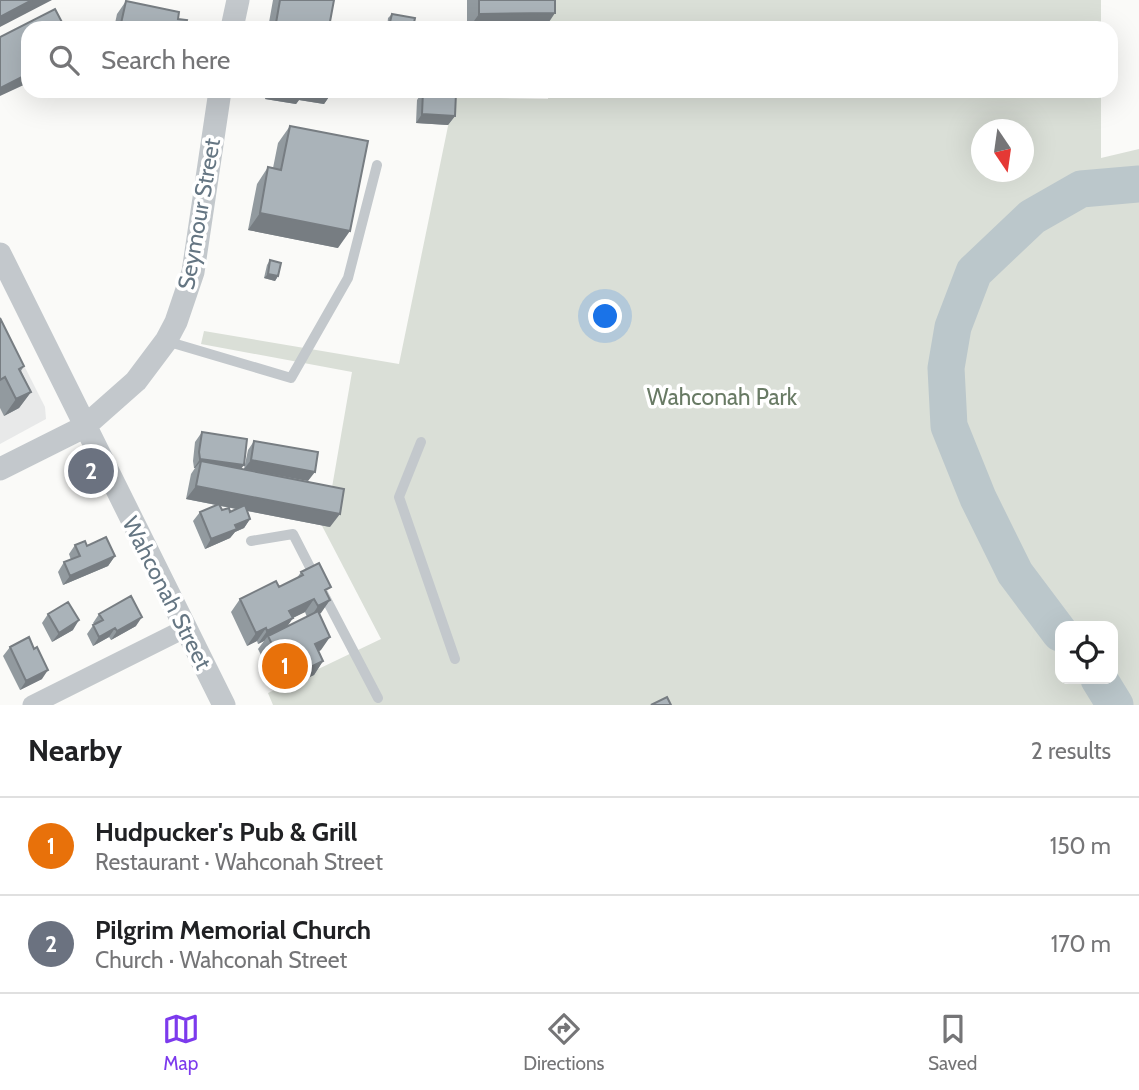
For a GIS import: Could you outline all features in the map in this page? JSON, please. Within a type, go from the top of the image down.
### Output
[{"type":"street","points":[[234,21],[238,0]]},
{"type":"street","name":"Seymour Street","points":[[0,469],[84,426],[136,381],[166,341],[176,322],[193,272],[219,98]]},
{"type":"street","name":"Wahconah Street","points":[[0,254],[223,705]]},
{"type":"street","points":[[32,705],[186,628]]},
{"type":"lane","points":[[166,341],[291,378],[348,278],[377,165]]},
{"type":"lane","points":[[421,442],[399,497],[455,659]]},
{"type":"lane","points":[[251,541],[293,534],[378,698]]},
{"type":"shaded area","points":[[0,318],[45,407],[46,419],[0,444]]},
{"type":"green space","points":[[546,0],[1101,0],[1101,21],[547,21]]},
{"type":"green space","name":"Wahconah Park","points":[[454,98],[1101,98],[1101,158],[1139,149],[1139,705],[273,705],[268,693],[381,639],[320,522],[326,522],[352,372],[201,344],[204,331],[399,364]]},
{"type":"building","points":[[0,0],[32,0],[0,17]]},
{"type":"building","points":[[280,0],[334,0],[330,21],[276,21]]},
{"type":"building","points":[[479,0],[555,0],[555,13],[479,14]]},
{"type":"building","points":[[126,1],[179,12],[178,19],[187,20],[187,21],[122,21]]},
{"type":"building","points":[[55,9],[61,21],[31,21]]},
{"type":"building","points":[[392,14],[415,18],[414,21],[390,21]]},
{"type":"building","points":[[21,26],[21,78],[0,88],[0,37]]},
{"type":"building","points":[[423,98],[456,98],[455,116],[422,114]]},
{"type":"building","points":[[290,126],[368,141],[350,231],[260,213],[268,167],[281,170]]},
{"type":"building","points":[[270,260],[281,263],[278,276],[268,274]]},
{"type":"building","points":[[0,318],[24,366],[19,369],[31,392],[16,399],[5,377],[0,380]]},
{"type":"building","points":[[202,432],[247,439],[244,465],[200,459]]},
{"type":"building","points":[[254,441],[318,452],[315,472],[251,460]]},
{"type":"building","points":[[201,461],[344,489],[340,514],[196,486]]},
{"type":"building","points":[[219,504],[222,510],[229,508],[230,512],[245,505],[250,519],[235,525],[237,529],[211,539],[200,512]]},
{"type":"building","points":[[106,537],[115,556],[70,576],[64,562],[80,556],[75,545],[85,541],[87,546]]},
{"type":"building","points":[[319,563],[331,587],[325,590],[330,600],[318,606],[314,599],[289,611],[293,618],[267,631],[266,628],[256,633],[240,599],[276,581],[279,587]]},
{"type":"building","points":[[131,596],[142,617],[117,631],[115,628],[99,637],[93,625],[103,620],[99,614]]},
{"type":"building","points":[[68,602],[79,620],[59,633],[48,614]]},
{"type":"building","points":[[318,611],[330,637],[315,644],[323,661],[288,678],[268,636]]},
{"type":"building","points":[[29,637],[48,670],[26,681],[10,647]]},
{"type":"building","points":[[667,697],[671,705],[651,705]]},
{"type":"waterway","points":[[1055,626],[1015,573],[978,498],[949,426],[946,368],[953,327],[974,272],[1032,217],[1081,189],[1139,184]]},
{"type":"waterway","points":[[1102,684],[1115,705]]},
{"type":"place","name":"Pilgrim Memorial Church","points":[[91,471]]},
{"type":"place","name":"Hudpucker's Pub & Grill","points":[[285,666]]}]
